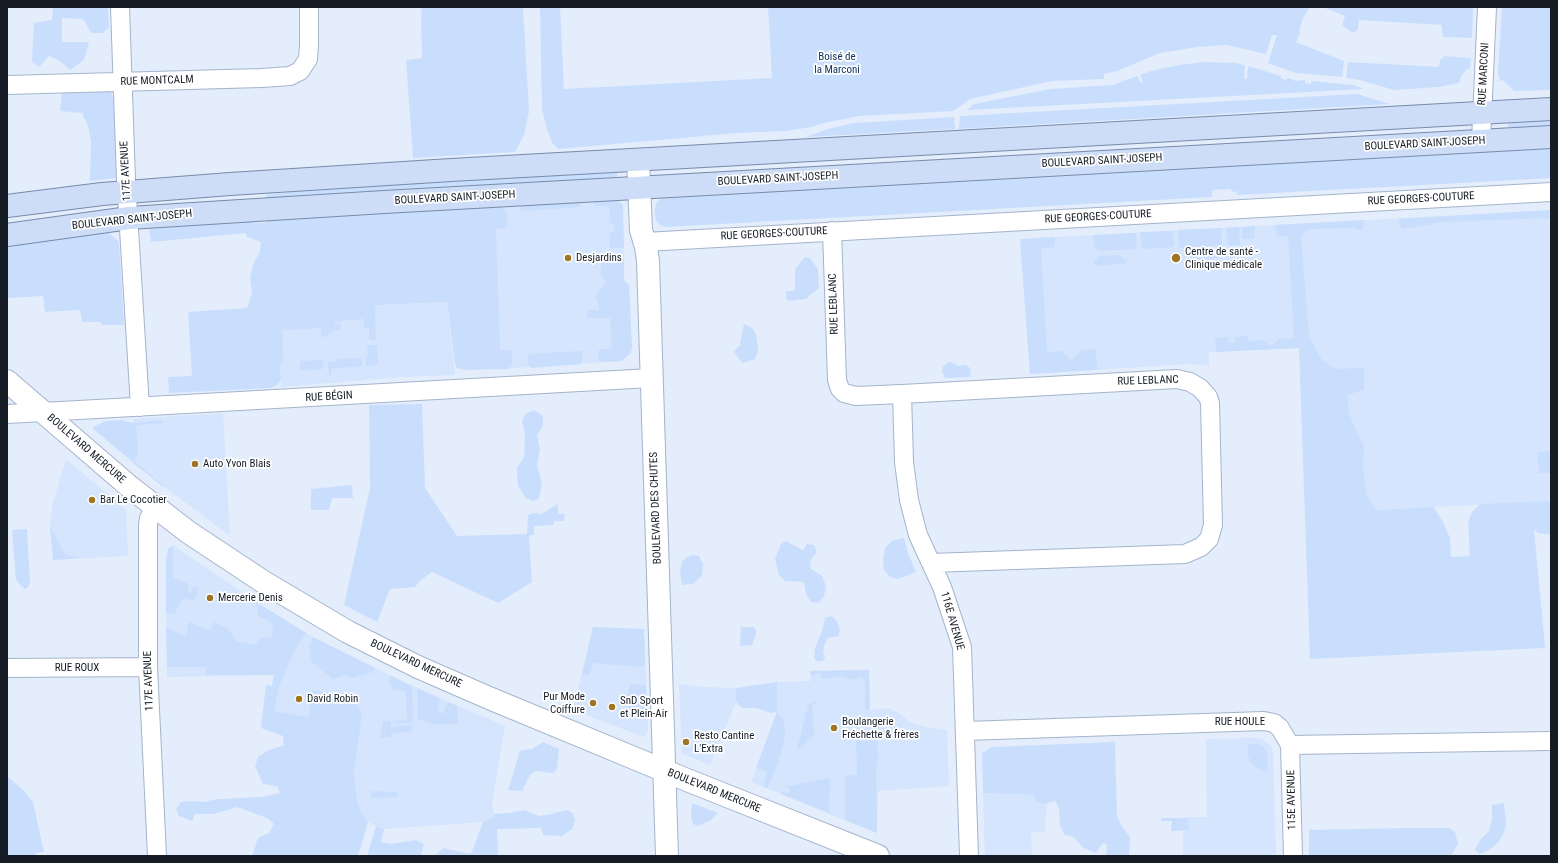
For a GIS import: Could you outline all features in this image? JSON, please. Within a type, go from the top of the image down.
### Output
[{"type":"main road","points":[[7,206],[62,198],[285,180],[1551,109]]},
{"type":"main road","name":"BOULEVARD SAINT-JOSEPH","points":[[7,235],[129,218],[639,187],[1551,137]]},
{"type":"street","name":"117E AVENUE","points":[[120,7],[127,192],[140,407]]},
{"type":"street","name":"RUE MONTCALM","points":[[7,85],[285,77],[295,74],[304,67],[309,53],[309,7]]},
{"type":"street","name":"RUE MARCONI","points":[[1481,141],[1487,7]]},
{"type":"street","name":"BOULEVARD DES CHUTES","points":[[638,160],[641,230],[648,254],[667,856]]},
{"type":"street","name":"RUE GEORGES-COUTURE","points":[[645,242],[1551,192]]},
{"type":"street","name":"RUE LEBLANC","points":[[832,231],[838,385],[844,393],[856,396],[1177,379],[1190,382],[1200,388],[1208,397],[1210,403],[1213,524],[1209,539],[1202,547],[1185,554],[931,563]]},
{"type":"street","name":"RUE BÉGIN","points":[[7,414],[651,378]]},
{"type":"street","name":"BOULEVARD MERCURE","points":[[7,380],[155,508],[262,581],[348,632],[418,667],[664,770],[878,856]]},
{"type":"street","name":"116E AVENUE","points":[[902,394],[904,462],[908,493],[918,535],[942,587],[962,647],[969,856]]},
{"type":"street","name":"117E AVENUE","points":[[155,508],[149,518],[148,525],[148,667],[157,856]]},
{"type":"street","name":"RUE ROUX","points":[[7,668],[148,667]]},
{"type":"street","name":"RUE HOULE","points":[[965,731],[1264,720],[1274,723],[1280,728],[1290,745]]},
{"type":"street","points":[[1290,745],[1551,741]]},
{"type":"street","name":"115E AVENUE","points":[[1290,745],[1293,856]]},
{"type":"shaded area","points":[[617,198],[618,202],[623,206],[624,280],[629,285],[632,348],[630,354],[621,361],[500,369],[495,205]]},
{"type":"shaded area","points":[[1551,210],[1551,501],[1377,510],[1366,494],[1299,348],[1209,352],[1209,366],[1189,364],[1030,374],[1020,239]]},
{"type":"shaded area","points":[[447,302],[455,375],[401,377],[281,387],[280,367],[283,359],[281,324],[299,325],[375,318],[374,306]]},
{"type":"shaded area","points":[[223,413],[230,536],[131,462],[135,453],[133,419]]},
{"type":"shaded area","points":[[66,459],[126,510],[128,556],[53,560],[50,526],[53,503]]},
{"type":"shaded area","points":[[173,545],[256,602],[313,637],[406,683],[505,726],[492,804],[495,818],[483,822],[384,829],[376,826],[368,822],[361,813],[357,799],[354,774],[362,716],[311,705],[308,717],[267,715],[274,675],[167,677],[166,560],[168,549]]},
{"type":"shaded area","points":[[593,627],[644,629],[648,730],[644,737],[573,710]]},
{"type":"shaded area","points":[[869,670],[870,710],[889,708],[899,713],[910,722],[926,727],[947,730],[949,786],[878,791],[877,833],[751,782],[777,712],[777,682],[811,681],[810,671]]},
{"type":"shaded area","points":[[679,684],[701,687],[736,688],[736,702],[710,765],[682,754]]},
{"type":"shaded area","points":[[1261,738],[1272,747],[1273,753],[1276,856],[1183,856],[1183,817],[1207,817],[1206,739]]},
{"type":"shaded area","points":[[983,793],[1047,796],[1045,832],[1031,832],[1032,856],[985,856]]},
{"type":"green space","points":[[53,7],[108,7],[109,28],[102,33],[91,33],[83,19],[62,18],[62,42],[89,42],[84,60],[70,70],[60,61],[49,56],[39,67],[32,62],[34,23],[52,20]]},
{"type":"green space","points":[[422,7],[523,7],[529,111],[524,135],[515,152],[413,158],[406,60],[422,58]]},
{"type":"green space","name":"Boisé de la Marconi","points":[[540,7],[560,7],[564,89],[772,78],[768,7],[1310,7],[1303,18],[1299,30],[1300,33],[1296,42],[1344,61],[1342,77],[1296,73],[1268,63],[1277,35],[1272,35],[1266,54],[1227,45],[1197,47],[1160,53],[1117,71],[1104,74],[1104,79],[1052,81],[970,99],[953,111],[859,116],[786,131],[737,133],[558,149],[553,144],[547,129],[542,109]]},
{"type":"green space","points":[[1323,7],[1473,7],[1472,38],[1444,37],[1442,33],[1442,25],[1359,20],[1358,29],[1355,32],[1352,32],[1342,26],[1345,16]]},
{"type":"green space","points":[[1502,7],[1551,7],[1551,90],[1514,91],[1503,80],[1500,81],[1498,73]]},
{"type":"green space","points":[[1445,56],[1471,58],[1470,69],[1467,69],[1462,75],[1459,83],[1438,87],[1394,90],[1360,80],[1346,78],[1348,62],[1439,67],[1440,60]]},
{"type":"green space","points":[[1204,62],[1237,63],[1245,66],[1244,79],[1247,79],[1248,66],[1281,76],[1281,78],[1286,80],[1288,78],[1296,81],[1305,80],[1305,83],[1311,84],[1311,81],[1353,85],[1364,89],[967,110],[974,104],[1051,89],[1113,85],[1137,76],[1141,83],[1143,82],[1140,75],[1151,71],[1179,65]]},
{"type":"green space","points":[[105,89],[111,92],[115,104],[117,178],[90,181],[91,142],[88,125],[82,113],[60,111],[62,91]]},
{"type":"green space","points":[[1357,94],[1390,104],[959,129],[960,116]]},
{"type":"green space","points":[[954,117],[955,129],[805,137],[828,129],[854,123]]},
{"type":"green space","points":[[1551,119],[1551,128],[1509,128],[1508,126],[1509,121]]},
{"type":"green space","points":[[1551,147],[1551,178],[1237,195],[1236,191],[1232,192],[1231,189],[1212,190],[1212,197],[665,227],[657,222],[655,216],[657,202],[665,196]]},
{"type":"green space","points":[[617,170],[617,180],[267,199],[266,195],[328,187]]},
{"type":"green space","points":[[617,198],[618,202],[623,206],[624,248],[610,248],[610,234],[615,230],[614,225],[610,222],[609,206],[596,206],[594,204],[594,199]]},
{"type":"green space","points":[[580,200],[581,207],[521,211],[520,209],[520,204]]},
{"type":"green space","points":[[499,205],[507,214],[506,228],[496,229],[500,350],[509,350],[512,352],[512,365],[508,369],[465,370],[457,368],[455,364],[447,302],[381,305],[375,306],[376,340],[369,340],[369,328],[364,328],[364,319],[334,322],[334,324],[341,324],[341,330],[332,330],[332,332],[328,333],[328,336],[321,337],[321,328],[282,330],[283,359],[280,367],[281,380],[277,385],[271,388],[169,393],[168,377],[192,376],[188,312],[247,308],[252,293],[250,277],[253,265],[260,251],[261,242],[247,237],[246,233],[151,242],[149,227],[252,219],[253,223],[265,223],[265,218]]},
{"type":"green space","points":[[1551,210],[1551,219],[1444,222],[1403,229],[1400,226],[1399,219]]},
{"type":"green space","points":[[1364,220],[1363,231],[1354,228],[1312,229],[1305,231],[1301,236],[1309,337],[1322,360],[1335,369],[1364,368],[1364,390],[1347,395],[1349,414],[1364,447],[1363,467],[1366,494],[1377,510],[1433,507],[1442,520],[1450,538],[1451,557],[1470,556],[1468,522],[1472,512],[1480,504],[1551,501],[1551,535],[1538,533],[1534,529],[1545,648],[1310,659],[1299,348],[1216,352],[1215,338],[1228,337],[1229,343],[1235,342],[1235,337],[1248,336],[1249,341],[1263,340],[1271,346],[1279,339],[1294,338],[1288,236],[1277,237],[1275,225]]},
{"type":"green space","points":[[1255,226],[1254,239],[1242,239],[1242,227]]},
{"type":"green space","points":[[1239,227],[1240,245],[1228,245],[1226,228]]},
{"type":"green space","points":[[1221,228],[1222,245],[1179,248],[1178,230]]},
{"type":"green space","points":[[1173,231],[1174,247],[1142,249],[1140,232]]},
{"type":"green space","points":[[104,232],[110,234],[118,241],[119,244],[124,325],[101,325],[101,322],[82,322],[80,310],[45,312],[43,296],[7,298],[7,244]]},
{"type":"green space","points":[[1136,233],[1137,249],[1099,251],[1094,246],[1093,235]]},
{"type":"green space","points":[[1055,237],[1054,247],[1041,249],[1047,352],[1061,351],[1071,360],[1082,350],[1096,349],[1097,370],[1030,374],[1020,239]]},
{"type":"green space","points":[[1196,251],[1216,251],[1219,258],[1189,260]]},
{"type":"green space","points":[[1120,255],[1128,263],[1096,266],[1094,262],[1099,256]]},
{"type":"green space","points":[[624,256],[624,280],[629,285],[632,348],[630,354],[621,361],[599,362],[598,352],[600,349],[612,349],[610,318],[587,318],[587,310],[599,310],[598,300],[595,299],[596,294],[607,282],[601,277],[601,257]]},
{"type":"green space","points":[[805,257],[810,258],[818,269],[819,288],[806,299],[789,301],[786,298],[786,291],[795,291],[795,269]]},
{"type":"green space","points":[[744,324],[752,328],[756,334],[758,351],[755,359],[743,363],[734,351],[740,345]]},
{"type":"green space","points":[[367,345],[377,345],[378,365],[366,366],[366,357],[368,357]]},
{"type":"green space","points":[[581,351],[582,364],[531,368],[528,364],[528,356],[530,354]]},
{"type":"green space","points":[[361,358],[362,366],[331,369],[331,376],[329,376],[328,362],[337,362],[337,359]]},
{"type":"green space","points":[[323,360],[323,369],[299,371],[301,361]]},
{"type":"green space","points":[[949,362],[958,366],[966,365],[970,368],[971,377],[945,378],[942,372],[943,366]]},
{"type":"green space","points":[[422,404],[425,488],[457,536],[527,534],[528,515],[533,513],[541,514],[558,504],[558,514],[565,514],[564,521],[554,521],[554,525],[534,526],[534,535],[529,535],[532,582],[498,603],[432,572],[422,579],[415,587],[390,589],[377,622],[344,605],[370,488],[369,405]]},
{"type":"green space","points":[[534,410],[543,416],[543,426],[537,435],[540,449],[537,465],[542,484],[539,499],[533,501],[526,498],[518,486],[517,468],[524,457],[525,434],[522,421],[525,414]]},
{"type":"green space","points":[[121,420],[133,423],[162,420],[163,423],[136,425],[138,452],[134,461],[164,486],[163,487],[92,428],[105,421]]},
{"type":"green space","points":[[1551,451],[1551,473],[1539,473],[1537,452]]},
{"type":"green space","points":[[352,485],[353,498],[332,498],[329,510],[311,510],[311,489]]},
{"type":"green space","points":[[50,526],[62,550],[68,555],[81,558],[53,560]]},
{"type":"green space","points":[[27,529],[30,582],[28,587],[25,589],[16,579],[12,530]]},
{"type":"green space","points":[[904,538],[908,553],[916,572],[898,579],[890,577],[884,570],[883,559],[885,548],[892,541]]},
{"type":"green space","points":[[786,541],[803,550],[807,544],[814,545],[817,552],[810,561],[811,569],[822,576],[826,586],[824,596],[819,603],[811,602],[806,594],[804,582],[785,581],[779,575],[775,559],[781,544]]},
{"type":"green space","points":[[173,545],[173,578],[189,584],[187,591],[191,592],[194,586],[199,588],[194,601],[183,598],[174,614],[166,613],[166,560],[168,549]]},
{"type":"green space","points":[[693,555],[699,556],[703,564],[702,575],[693,584],[682,585],[680,570],[682,562],[687,557]]},
{"type":"green space","points":[[256,602],[306,633],[294,651],[279,687],[274,711],[308,717],[313,690],[329,693],[358,706],[362,716],[354,774],[357,799],[361,813],[368,822],[358,856],[252,856],[258,838],[269,833],[274,824],[267,818],[237,807],[214,814],[195,814],[192,821],[179,816],[176,809],[181,802],[203,802],[219,799],[262,797],[280,793],[277,786],[263,784],[255,766],[258,757],[269,750],[284,745],[283,736],[261,728],[266,685],[272,686],[274,675],[207,675],[206,667],[167,667],[166,627],[185,636],[188,631],[187,626],[190,622],[210,631],[214,622],[228,629],[236,641],[255,645],[260,638],[272,637],[273,624],[258,615]]},
{"type":"green space","points":[[831,616],[837,621],[840,630],[838,636],[828,638],[824,645],[824,660],[818,662],[814,658],[815,648],[823,628],[825,618]]},
{"type":"green space","points":[[593,627],[644,629],[645,664],[641,667],[593,663],[589,675],[582,675]]},
{"type":"green space","points":[[741,627],[754,627],[756,631],[752,645],[740,646]]},
{"type":"green space","points":[[313,637],[375,668],[373,672],[351,678],[345,675],[333,679],[311,661],[309,645]]},
{"type":"green space","points":[[869,670],[870,710],[865,709],[865,681],[862,678],[858,677],[854,680],[840,676],[825,679],[821,678],[821,675],[818,673],[811,676],[810,671]]},
{"type":"green space","points":[[391,676],[412,686],[413,719],[411,720],[411,723],[394,723],[394,721],[407,720],[406,691],[393,690],[389,683]]},
{"type":"green space","points":[[777,682],[777,712],[771,713],[756,708],[742,708],[736,702],[736,688]]},
{"type":"green space","points":[[630,684],[646,685],[647,712],[640,715],[631,714],[623,716]]},
{"type":"green space","points":[[417,688],[440,699],[437,710],[443,714],[448,702],[457,706],[458,724],[430,724],[430,722],[424,722],[423,720],[418,719]]},
{"type":"green space","points":[[816,701],[816,703],[812,704],[814,735],[799,749],[797,749],[808,707],[811,702]]},
{"type":"green space","points":[[777,712],[784,721],[785,731],[783,745],[776,769],[767,788],[763,787],[767,773],[756,768]]},
{"type":"green space","points":[[383,721],[391,721],[391,727],[412,725],[412,732],[391,733],[391,737],[380,738]]},
{"type":"green space","points":[[877,732],[877,833],[845,820],[845,776],[857,775],[856,733]]},
{"type":"green space","points":[[543,742],[559,749],[557,769],[553,773],[535,771],[530,775],[522,791],[508,790],[520,751],[532,749]]},
{"type":"green space","points":[[1115,742],[1117,817],[1130,837],[1129,856],[1106,856],[1107,844],[1103,843],[1096,853],[1083,848],[1074,837],[1065,835],[1060,826],[1059,808],[1055,801],[1044,804],[1036,801],[1034,795],[983,793],[982,753],[992,747]]},
{"type":"green space","points":[[1248,744],[1258,744],[1264,747],[1268,756],[1267,772],[1252,765],[1248,756]]},
{"type":"green space","points":[[7,776],[23,790],[33,802],[44,852],[36,853],[37,856],[7,856]]},
{"type":"green space","points":[[829,778],[829,813],[781,794],[783,790],[786,794],[789,793],[789,788],[785,787]]},
{"type":"green space","points":[[371,791],[397,792],[397,797],[371,798]]},
{"type":"green space","points":[[692,803],[718,813],[711,820],[698,826],[693,824],[691,817]]},
{"type":"green space","points":[[1504,803],[1506,824],[1504,832],[1499,842],[1489,850],[1480,854],[1475,850],[1480,840],[1489,831],[1492,819],[1492,805]]},
{"type":"green space","points":[[524,810],[539,816],[566,810],[572,812],[575,821],[572,829],[562,836],[543,835],[541,828],[497,829],[498,856],[435,856],[443,848],[471,854],[483,822],[494,818],[494,814]]},
{"type":"green space","points":[[1162,818],[1188,818],[1189,830],[1171,831],[1172,821],[1161,821]]},
{"type":"green space","points":[[376,826],[384,829],[381,842],[391,844],[416,840],[424,844],[422,856],[367,856]]},
{"type":"green space","points":[[1449,828],[1455,832],[1458,844],[1451,856],[1309,856],[1309,830]]},
{"type":"place","name":"Desjardins","points":[[568,258]]},
{"type":"place","name":"Centre de santé - Clinique médicale","points":[[1176,258]]},
{"type":"place","name":"Auto Yvon Blais","points":[[195,464]]},
{"type":"place","name":"Bar Le Cocotier","points":[[92,500]]},
{"type":"place","name":"Mercerie Denis","points":[[210,598]]},
{"type":"place","name":"David Robin","points":[[299,699]]},
{"type":"place","name":"Pur Mode Coiffure","points":[[593,703]]},
{"type":"place","name":"SnD Sport et Plein-Air","points":[[612,707]]},
{"type":"place","name":"Boulangerie Fréchette & frères","points":[[834,728]]},
{"type":"place","name":"Resto Cantine L'Extra","points":[[686,742]]}]
